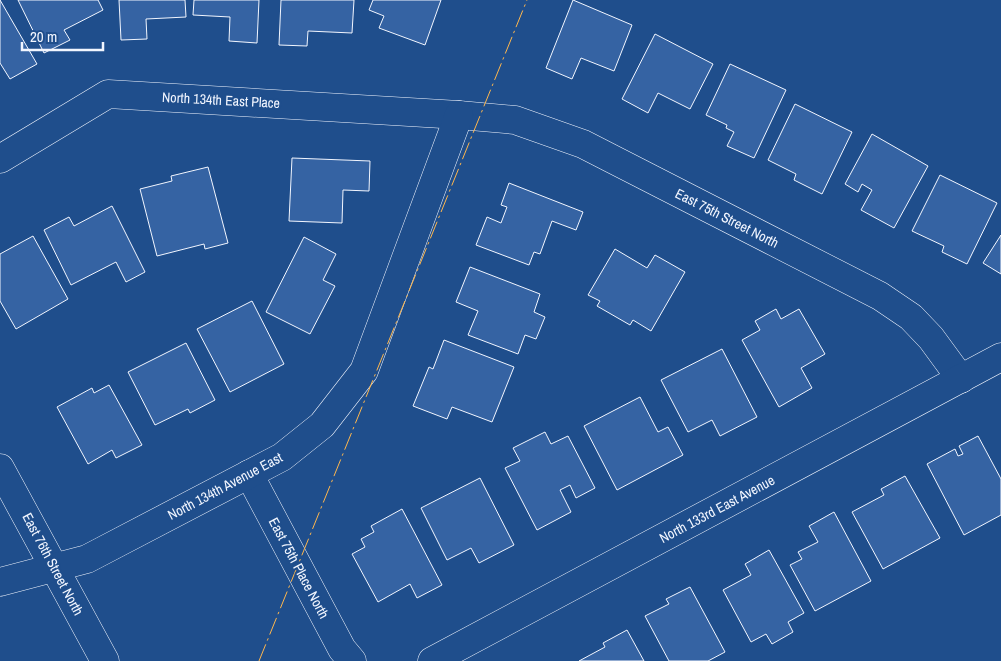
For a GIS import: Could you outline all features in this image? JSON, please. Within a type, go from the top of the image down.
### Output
[{"type":"street","name":"North 134th East Place","points":[[0,159],[108,94],[459,115]]},
{"type":"street","name":"East 75th Street North","points":[[459,115],[515,120],[583,144],[880,296],[911,317],[931,338],[961,379]]},
{"type":"street","name":"North 134th Avenue East","points":[[0,582],[87,559],[282,457],[322,425],[364,371],[459,115]]},
{"type":"street","name":"North 133rd East Avenue","points":[[432,661],[1001,358]]},
{"type":"street","name":"East 76th Street North","points":[[0,468],[105,661]]},
{"type":"street","name":"East 75th Place North","points":[[249,474],[342,649],[352,661]]},
{"type":"building","points":[[0,0],[37,64],[10,79],[0,63]]},
{"type":"building","points":[[18,0],[98,0],[103,10],[64,30],[70,40],[44,53]]},
{"type":"building","points":[[119,0],[185,0],[186,17],[146,19],[147,39],[121,40]]},
{"type":"building","points":[[194,0],[259,0],[257,43],[229,41],[230,17],[193,15]]},
{"type":"building","points":[[281,0],[354,0],[352,33],[308,31],[307,46],[279,45]]},
{"type":"building","points":[[373,0],[441,0],[425,45],[379,28],[384,16],[369,10]]},
{"type":"building","points":[[573,0],[632,25],[614,71],[581,58],[572,79],[546,68]]},
{"type":"building","points":[[655,34],[713,64],[690,109],[658,93],[648,113],[622,99]]},
{"type":"building","points":[[730,64],[786,90],[754,158],[727,146],[734,132],[726,128],[727,125],[706,115]]},
{"type":"building","points":[[795,104],[852,132],[822,194],[794,180],[796,174],[768,160]]},
{"type":"building","points":[[872,134],[928,166],[894,228],[861,210],[872,190],[862,184],[858,192],[845,184]]},
{"type":"building","points":[[292,158],[370,161],[369,191],[343,190],[342,223],[289,221]]},
{"type":"building","points":[[208,167],[228,243],[205,249],[204,244],[157,256],[140,189],[172,181],[171,176]]},
{"type":"building","points":[[940,175],[997,203],[967,264],[942,252],[944,246],[912,231]]},
{"type":"building","points":[[509,183],[583,212],[576,230],[552,221],[540,254],[534,252],[529,265],[476,245],[487,217],[501,223],[507,207],[501,205]]},
{"type":"building","points":[[112,206],[145,272],[126,282],[116,262],[71,285],[44,230],[69,217],[74,226]]},
{"type":"building","points":[[1001,235],[1001,274],[983,263]]},
{"type":"building","points":[[33,236],[68,299],[16,329],[0,301],[0,254]]},
{"type":"building","points":[[304,237],[336,254],[323,280],[335,286],[310,334],[266,312]]},
{"type":"building","points":[[615,249],[647,268],[655,255],[685,272],[651,331],[633,320],[630,325],[597,306],[600,301],[588,295]]},
{"type":"building","points":[[470,267],[540,294],[534,312],[545,317],[536,339],[525,335],[518,354],[468,335],[478,311],[456,302]]},
{"type":"building","points":[[252,301],[284,364],[230,392],[197,329]]},
{"type":"building","points":[[776,309],[781,319],[799,309],[825,354],[801,368],[812,388],[779,407],[742,340],[760,330],[755,321]]},
{"type":"building","points":[[444,340],[514,367],[492,422],[452,407],[447,419],[413,406],[429,367],[433,369]]},
{"type":"building","points":[[186,343],[215,400],[190,413],[188,409],[155,425],[128,372]]},
{"type":"building","points":[[722,349],[757,417],[720,436],[712,420],[688,432],[661,380]]},
{"type":"building","points":[[109,385],[142,445],[116,458],[112,450],[88,464],[57,407],[92,388],[94,393]]},
{"type":"building","points":[[640,397],[658,432],[668,427],[683,455],[617,490],[584,426]]},
{"type":"building","points":[[545,432],[551,444],[568,436],[595,488],[576,498],[570,485],[560,490],[571,512],[537,530],[505,468],[520,461],[513,448]]},
{"type":"building","points":[[978,436],[1001,479],[1001,515],[964,535],[927,464],[955,449],[958,456],[963,454],[959,446]]},
{"type":"building","points":[[905,476],[940,538],[883,569],[852,512],[884,495],[881,489]]},
{"type":"building","points":[[480,478],[514,545],[479,563],[471,548],[447,560],[421,508]]},
{"type":"building","points":[[402,509],[442,585],[417,598],[410,584],[378,602],[352,554],[365,547],[361,539],[374,532],[371,526]]},
{"type":"building","points":[[834,512],[871,581],[815,611],[790,565],[802,559],[798,552],[818,542],[809,526]]},
{"type":"building","points":[[769,550],[804,613],[788,622],[793,632],[772,644],[766,634],[751,642],[723,590],[751,575],[745,564]]},
{"type":"building","points":[[690,587],[725,652],[708,661],[669,661],[645,616],[669,604],[666,599]]},
{"type":"building","points":[[627,630],[644,661],[579,661],[605,647],[603,643]]},
{"type":"power","points":[[259,661],[527,0]]}]
